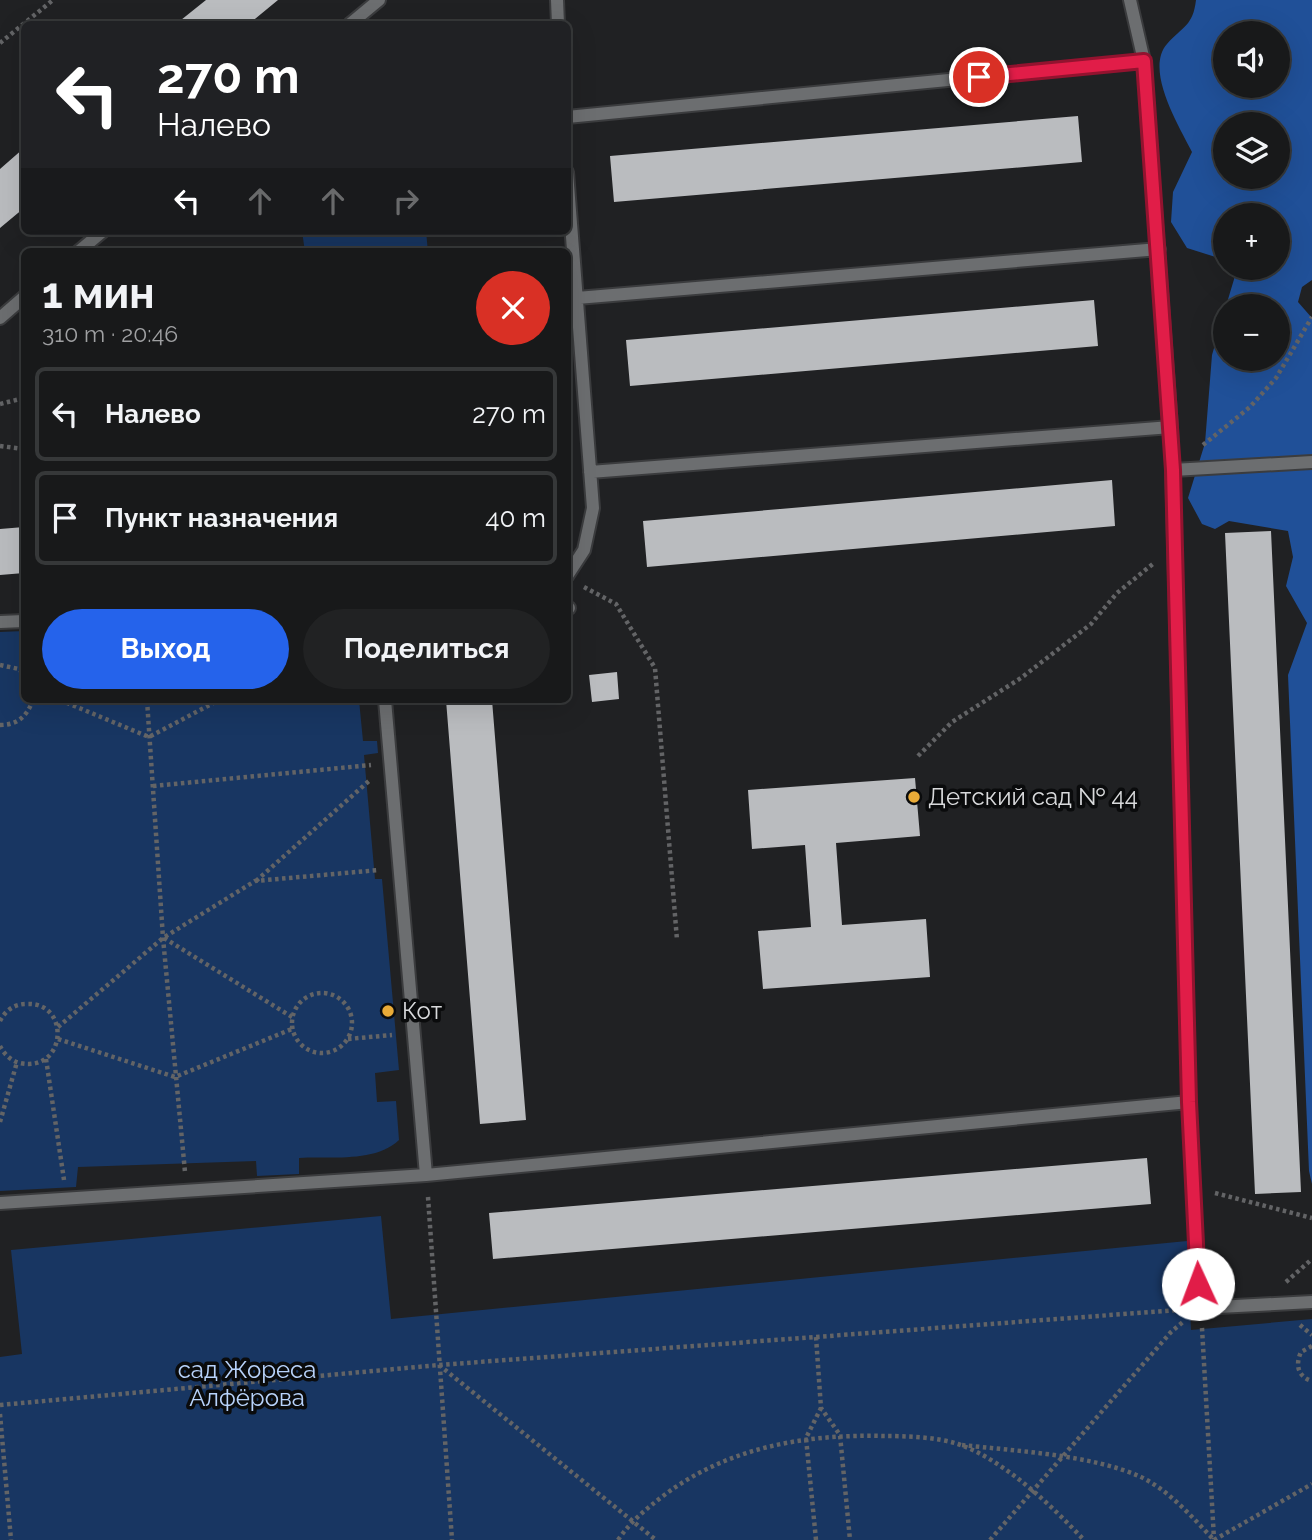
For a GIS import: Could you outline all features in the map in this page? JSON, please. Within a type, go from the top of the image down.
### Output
[{"type":"lane","points":[[354,21],[379,0]]},
{"type":"lane","points":[[557,0],[558,21]]},
{"type":"lane","points":[[1130,0],[1144,61],[1171,428],[1189,1102],[1199,1308],[1312,1302]]},
{"type":"lane","points":[[571,117],[1144,61]]},
{"type":"lane","points":[[571,222],[593,508],[584,550],[571,570]]},
{"type":"lane","points":[[83,248],[98,235]]},
{"type":"lane","points":[[577,298],[1159,250]]},
{"type":"lane","points":[[0,318],[21,300]]},
{"type":"lane","points":[[590,472],[1171,428]]},
{"type":"lane","points":[[1173,470],[1312,462]]},
{"type":"lane","points":[[0,622],[21,621]]},
{"type":"lane","points":[[384,703],[426,1175]]},
{"type":"lane","points":[[0,1203],[426,1175],[1189,1102]]},
{"type":"path","points":[[27,21],[53,0]]},
{"type":"path","points":[[0,43],[21,26]]},
{"type":"path","points":[[1173,470],[1250,407],[1276,378],[1312,317]]},
{"type":"path","points":[[0,404],[21,399]]},
{"type":"path","points":[[0,446],[21,449]]},
{"type":"path","points":[[918,756],[952,722],[1021,678],[1091,624],[1117,593],[1150,565],[1176,558]]},
{"type":"path","points":[[579,584],[616,604],[656,668],[677,940]]},
{"type":"path","points":[[0,665],[21,671]]},
{"type":"path","points":[[0,725],[20,720],[32,703]]},
{"type":"path","points":[[67,703],[149,737]]},
{"type":"path","points":[[147,703],[163,938],[187,1191]]},
{"type":"path","points":[[149,737],[213,703]]},
{"type":"path","points":[[153,786],[390,763]]},
{"type":"path","points":[[58,1027],[163,938],[256,881],[390,763]]},
{"type":"path","points":[[256,881],[399,869]]},
{"type":"path","points":[[163,938],[292,1017]]},
{"type":"path","points":[[315,993],[327,993],[338,997],[347,1005],[352,1028],[348,1039],[339,1048],[328,1053],[316,1053],[305,1049],[296,1041],[292,1017],[296,1006],[304,998],[315,993]]},
{"type":"path","points":[[0,1021],[10,1009],[33,1003],[53,1016],[58,1027],[54,1050],[46,1059],[32,1064],[17,1062],[1,1050]]},
{"type":"path","points":[[58,1039],[175,1077],[292,1029]]},
{"type":"path","points":[[348,1039],[414,1033]]},
{"type":"path","points":[[46,1059],[66,1198]]},
{"type":"path","points":[[0,1122],[17,1062]]},
{"type":"path","points":[[426,1175],[452,1540]]},
{"type":"path","points":[[1194,1188],[1312,1218]]},
{"type":"path","points":[[0,1405],[439,1365],[1199,1308]]},
{"type":"path","points":[[990,1540],[1171,1332],[1199,1308]]},
{"type":"path","points":[[1199,1308],[1205,1343],[1214,1540]]},
{"type":"path","points":[[816,1337],[821,1408],[806,1438],[816,1540]]},
{"type":"path","points":[[1312,1346],[1301,1352],[1298,1359],[1300,1374],[1312,1387]]},
{"type":"path","points":[[439,1365],[656,1540]]},
{"type":"path","points":[[821,1408],[840,1435],[850,1540]]},
{"type":"path","points":[[0,1414],[11,1540]]},
{"type":"path","points":[[618,1540],[632,1519],[680,1483],[730,1457],[806,1438],[840,1435],[904,1436],[1062,1457],[1142,1477],[1184,1507],[1214,1540]]},
{"type":"path","points":[[958,1444],[1033,1489],[1084,1540]]},
{"type":"path","points":[[1214,1540],[1312,1485]]},
{"type":"green space","points":[[303,235],[426,235],[428,248],[304,248]]},
{"type":"green space","points":[[21,631],[21,703],[359,703],[363,741],[377,741],[378,753],[364,755],[375,879],[382,879],[399,1070],[375,1073],[377,1102],[396,1101],[399,1140],[378,1152],[365,1155],[299,1158],[299,1174],[257,1176],[256,1161],[78,1167],[76,1187],[0,1191],[0,632]]},
{"type":"green space","name":"сад Жореса Алфёрова","points":[[381,1216],[391,1319],[1187,1241],[1191,1330],[1312,1319],[1312,1540],[0,1540],[0,1357],[22,1354],[11,1250]]},
{"type":"shaded area","points":[[1196,0],[1312,0],[1312,280],[1302,287],[1298,302],[1312,318],[1312,1184],[1309,1171],[1288,675],[1307,623],[1286,586],[1293,557],[1288,531],[1229,521],[1215,529],[1202,524],[1188,498],[1205,443],[1213,352],[1213,371],[1290,371],[1290,294],[1230,294],[1234,280],[1290,280],[1290,203],[1213,203],[1213,256],[1187,248],[1171,222],[1173,192],[1192,152],[1166,99],[1160,68],[1161,55],[1192,15]]},
{"type":"building","points":[[206,0],[278,0],[253,21],[180,21]]},
{"type":"building","points":[[1078,116],[1082,162],[614,202],[610,156]]},
{"type":"building","points":[[21,151],[21,210],[0,228],[0,169]]},
{"type":"building","points":[[1094,300],[1098,346],[630,386],[626,340]]},
{"type":"building","points":[[1112,480],[1115,526],[647,567],[643,521]]},
{"type":"building","points":[[21,527],[21,573],[0,575],[0,529]]},
{"type":"building","points":[[1271,531],[1301,1192],[1255,1194],[1225,533]]},
{"type":"building","points":[[617,672],[619,699],[592,702],[589,675]]},
{"type":"building","points":[[446,703],[492,703],[526,1120],[480,1124]]},
{"type":"building","points":[[915,778],[920,836],[836,843],[842,925],[926,919],[930,977],[763,989],[758,931],[811,927],[805,845],[752,849],[748,790]]},
{"type":"building","points":[[1147,1158],[1151,1204],[493,1259],[489,1213]]},
{"type":"place","name":"Детский сад № 44","points":[[914,797]]},
{"type":"place","name":"Кот","points":[[388,1011]]},
{"type":"route","points":[[979,77],[1144,61],[1173,470],[1189,1102],[1198,1284]]}]
